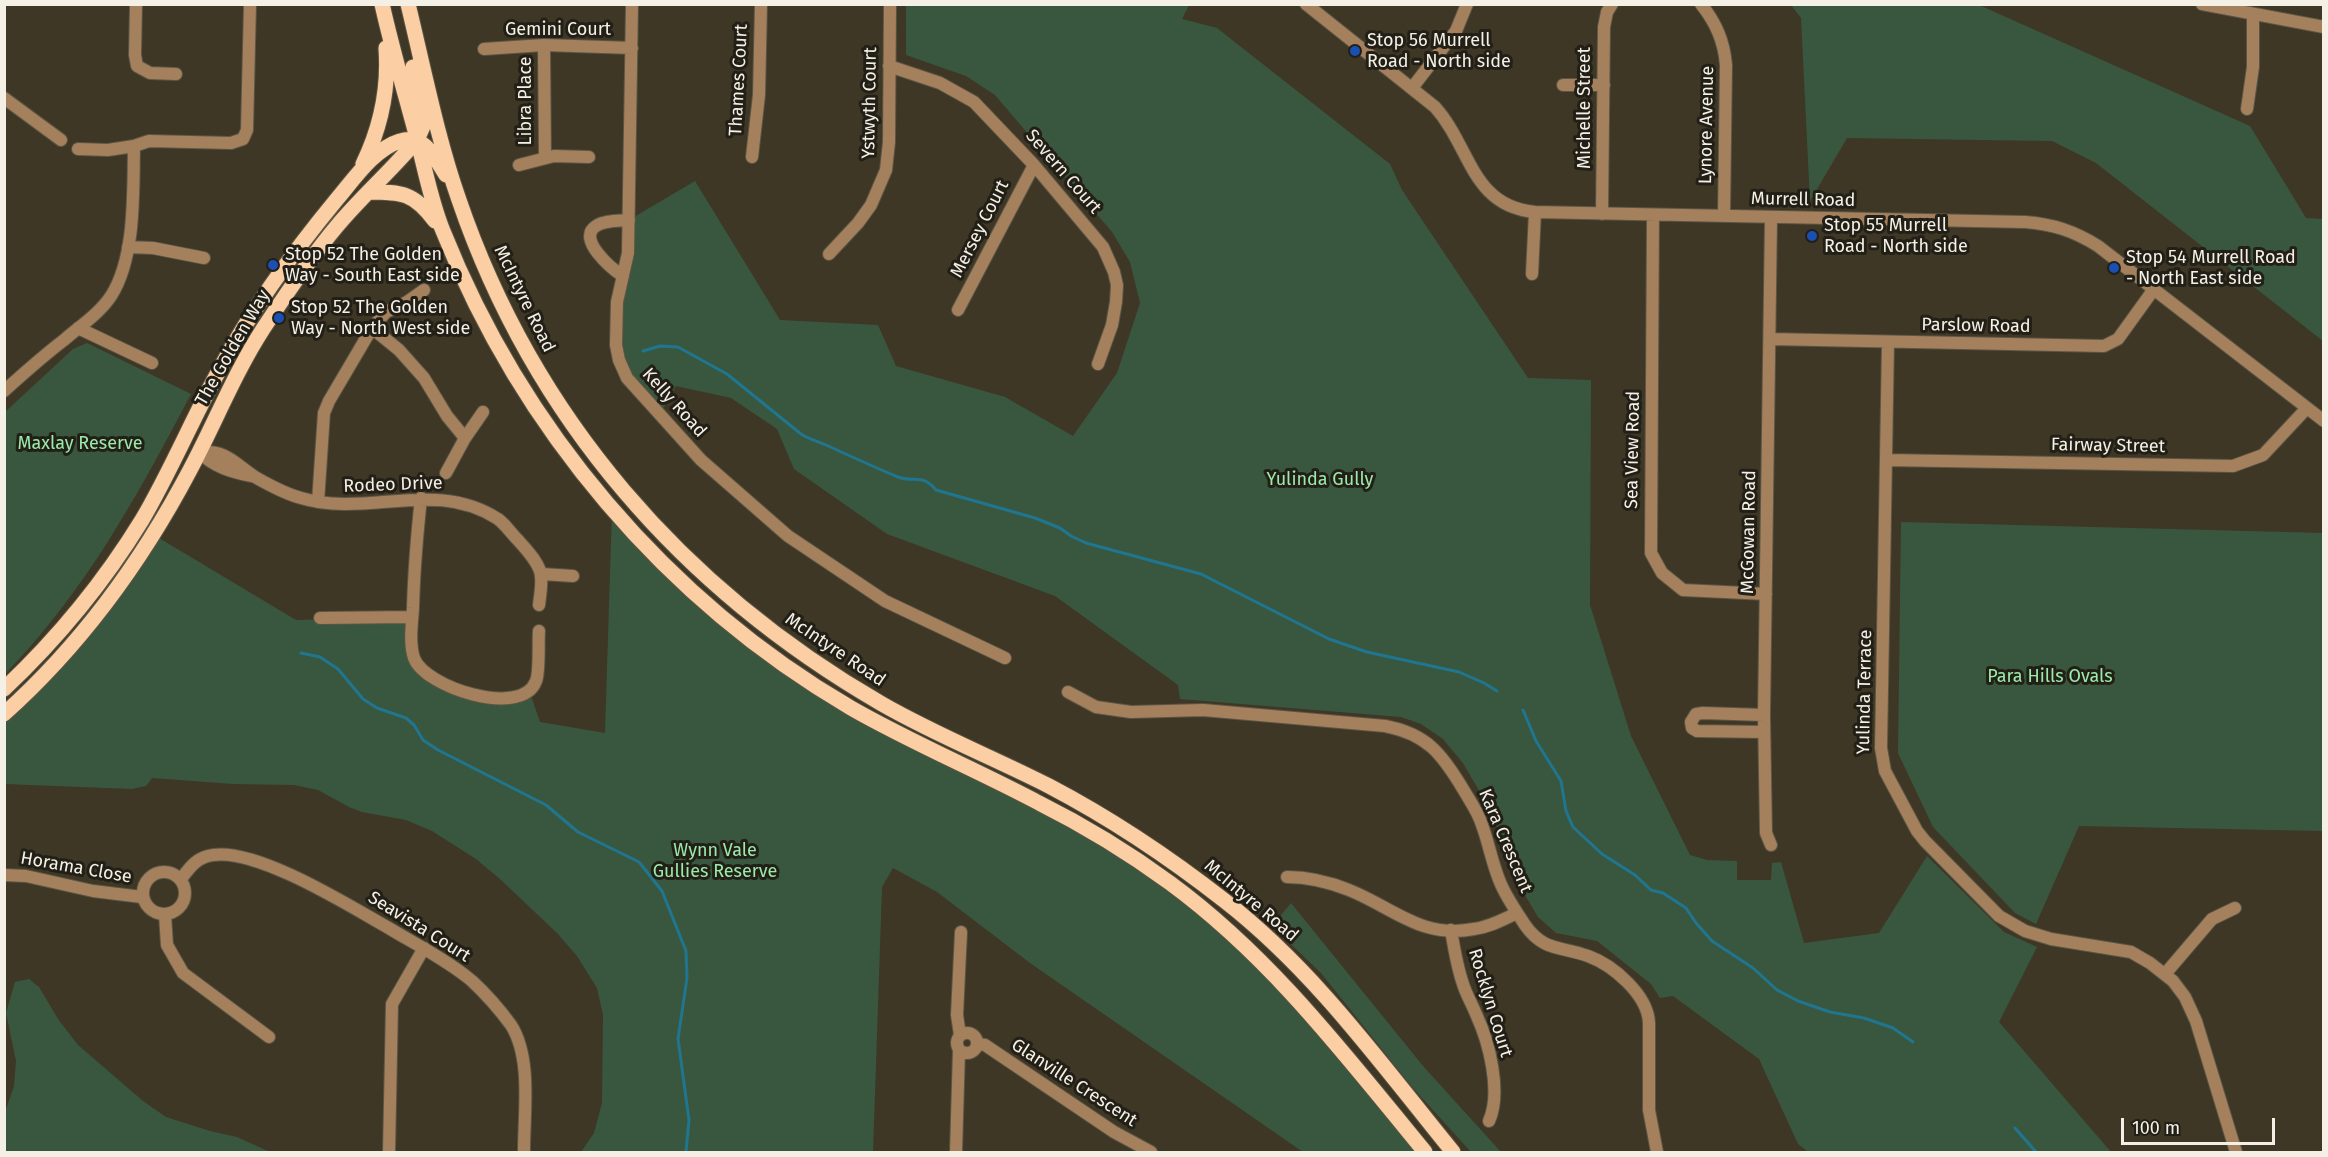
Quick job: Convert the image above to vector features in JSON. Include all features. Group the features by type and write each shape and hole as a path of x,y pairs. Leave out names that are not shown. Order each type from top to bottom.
{"main road":[{"path":"407,4 405,30 424,124 417,140 431,152 455,188"},
{"name":"McIntyre Road","path":"407,4 455,188 500,300 541,377 596,459 667,541 744,609 792,648 831,675 903,716 1080,802 1146,843 1220,897 1278,947 1325,995 1454,1152"},
{"path":"357,175 378,128 386,88 387,66 382,8"},
{"name":"McIntyre Road","path":"382,8 442,231 467,286 506,360 543,420 597,493 633,534 662,564 733,626 817,687 897,734 1049,808 1109,842 1171,884 1222,925 1269,968 1332,1038 1425,1152"},
{"name":"The Golden Way","path":"4,689 50,642 103,578 141,520 221,366 258,304 312,230 357,175 380,152 407,139 417,140"},
{"name":"The Golden Way","path":"4,714 68,650 102,608 154,535 264,328 320,248 417,140"},
{"path":"368,192 392,192 411,196 424,206 442,231"},
{"path":"170,468 199,452 194,419"}],"street":[{"path":"136,4 135,55 137,66 150,73 176,74"},
{"path":"78,149 108,150 134,147 149,141 231,143 243,139 247,130 250,4"},
{"name":"Kelly Road","path":"632,4 628,262 617,302 616,345 621,367 635,389 701,460 788,537 863,588 898,608 1005,658"},
{"name":"Thames Court","path":"752,157 759,95 761,4"},
{"name":"Ystwyth Court","path":"829,254 866,212 885,175 888,153 890,4"},
{"path":"1412,88 1456,31 1467,4"},
{"name":"Michelle Street","path":"1602,214 1604,23 1612,4"},
{"name":"Lynore Avenue","path":"1701,4 1718,30 1724,48 1726,65 1724,216"},
{"path":"2202,4 2324,27"},
{"name":"Murrell Road","path":"1314,7 1435,107 1450,125 1474,175 1487,191 1514,208 1535,212 2013,222 2052,225 2073,232 2098,246 2324,421"},
{"path":"2247,109 2253,67 2253,14"},
{"name":"Gemini Court","path":"484,49 544,45 632,48"},
{"name":"Libra Place","path":"544,45 545,158"},
{"name":"Severn Court","path":"889,66 951,87 974,102 1034,165 1098,240 1107,255 1117,285 1114,314 1098,364"},
{"path":"1563,85 1604,85"},
{"path":"4,98 61,140"},
{"path":"4,391 97,313 111,295 120,276 128,247 133,198 134,147"},
{"name":"Libra Place","path":"519,165 545,158 589,157"},
{"name":"Mersey Court","path":"958,310 1034,165"},
{"path":"1532,274 1535,212"},
{"name":"Sea View Road","path":"1653,215 1651,553 1662,573 1683,590 1766,594"},
{"name":"McGowan Road","path":"1771,218 1764,715 1766,833 1771,845"},
{"path":"623,276 610,268 595,250 591,232 598,224 628,220"},
{"path":"128,247 162,249 204,258"},
{"name":"Parslow Road","path":"1770,339 2103,346 2118,339 2154,289"},
{"path":"318,502 324,413 372,328 386,312 407,302 424,290"},
{"path":"78,328 152,363"},
{"path":"372,328 399,350 424,378 447,416 465,438"},
{"name":"Yulinda Terrace","path":"1888,342 1882,763 1895,791 1925,841 1999,916 2025,931 2051,939 2131,952 2165,974 2178,987 2196,1021 2236,1152"},
{"name":"Fairway Street","path":"1886,460 2233,466 2263,455 2307,408"},
{"path":"446,473 465,438 483,412"},
{"name":"Rodeo Drive","path":"199,452 210,463 231,472 256,477 299,498 318,502 337,505 420,498 442,499 468,505 500,520 528,551 542,574"},
{"path":"420,498 412,617 412,646 418,668 426,675 472,695 498,698 519,697 536,681 539,631"},
{"path":"539,604 542,574 573,576"},
{"path":"320,618 412,617"},
{"name":"Kara Crescent","path":"1068,692 1096,706 1124,712 1203,710 1385,726 1415,735 1438,752 1450,766 1481,822 1498,879 1530,932 1555,949 1582,954 1599,961 1630,985 1644,1001 1649,1015 1649,1110 1657,1152"},
{"path":"1764,715 1703,713 1696,714 1691,722 1692,728 1697,730 1764,732"},
{"name":"Seavista Court","path":"181,879 195,861 213,855 244,858 312,884 424,948 471,980 501,1012 519,1041 524,1059 524,1150"},
{"path":"166,871 181,879 186,895 178,910 165,915 147,907 142,897 142,891 150,876 166,871"},
{"name":"Horama Close","path":"4,875 26,876 93,891 142,897"},
{"path":"1287,877 1311,878 1357,894 1415,924 1450,930 1482,928 1517,913"},
{"path":"2165,974 2207,924 2220,913 2235,908"},
{"path":"165,915 167,945 183,973 269,1037"},
{"name":"Rocklyn Court","path":"1450,930 1463,985 1479,1021 1492,1069 1496,1096 1494,1110 1489,1121"},
{"path":"956,1152 959,1050 957,1042 960,1035 957,1015 961,932"},
{"path":"390,1152 392,1004 424,948"},
{"path":"959,1050 970,1053 978,1044 975,1036 969,1033 960,1035"},
{"name":"Glanville Crescent","path":"978,1044 985,1045 1114,1132 1150,1152"}],"green space":[{"name":"Yulinda Gully","path":"906,5 1189,5 1182,19 1217,28 1390,164 1402,190 1528,378 1591,380 1590,605 1631,736 1690,855 1707,860 1737,861 1737,880 1771,880 1772,863 1781,862 1804,943 1879,933 1927,856 2004,932 2037,947 1999,1022 2111,1152 1808,1152 1798,1144 1759,1059 1673,996 1660,998 1651,984 1597,941 1556,933 1538,917 1513,875 1492,813 1463,763 1443,739 1421,724 1401,717 1180,699 1178,685 1055,596 887,534 794,469 777,429 731,398 676,386 659,416 630,383 616,345 629,220 695,181 780,320 878,325 896,366 1005,397 1073,436 1117,373 1140,303 1130,262 1112,232 995,95 966,76 906,55"},
{"path":"1791,5 1979,5 2250,126 2306,218 2323,219 2323,341 2096,163 2052,141 1847,138 1810,201 1801,18"},
{"name":"Maxlay Reserve","path":"87,343 191,394 151,469 85,576 34,643 5,674 5,412 73,349"},
{"name":"Wynn Vale Gullies Reserve","path":"612,510 779,661 1039,803 1229,932 1425,1152 1303,1152 1030,963 937,892 893,868 882,887 873,1152 581,1152 594,1133 602,1103 603,1015 597,988 577,956 558,934 476,859 432,831 406,820 362,812 318,790 294,785 233,784 152,778 146,786 132,789 5,784 5,714 43,676 154,535 296,620 412,617 412,646 426,675 498,698 529,690 540,722 605,733"},
{"name":"Para Hills Ovals","path":"1901,522 2323,533 2323,831 2079,826 2036,924 2015,913 1933,827 1898,753"},
{"path":"1291,903 1423,1066 1501,1152 1471,1152 1412,1087 1321,973 1272,926"},
{"path":"29,979 39,987 58,1019 78,1045 143,1101 166,1117 237,1137 270,1152 5,1152 5,1112 14,1086 16,1061 6,1013 15,982"}],"waterway":[{"path":"643,351 660,346 678,347 727,374 801,434 898,477 922,480 936,490 1035,518 1060,528 1086,543 1201,574 1329,639 1367,652 1459,672 1497,691"},
{"path":"301,653 320,657 338,669 363,699 377,708 406,718 414,725 423,740 438,750 546,805 578,832 639,862 662,891 686,951 687,978 678,1039 689,1120 686,1152"},
{"path":"1523,710 1536,741 1561,781 1566,811 1573,827 1602,854 1635,875 1651,890 1663,893 1686,908 1712,941 1753,968 1777,990 1798,1001 1830,1012 1864,1018 1893,1028 1913,1042"},
{"path":"2015,1128 2036,1152"}],"place":[{"name":"Stop 56 Murrell Road - North side","path":"1355,51"},
{"name":"Stop 55 Murrell Road - North side","path":"1812,236"},
{"name":"Stop 52 The Golden Way - South East side","path":"273,265"},
{"name":"Stop 54 Murrell Road - North East side","path":"2114,268"},
{"name":"Stop 52 The Golden Way - North West side","path":"279,318"}]}
